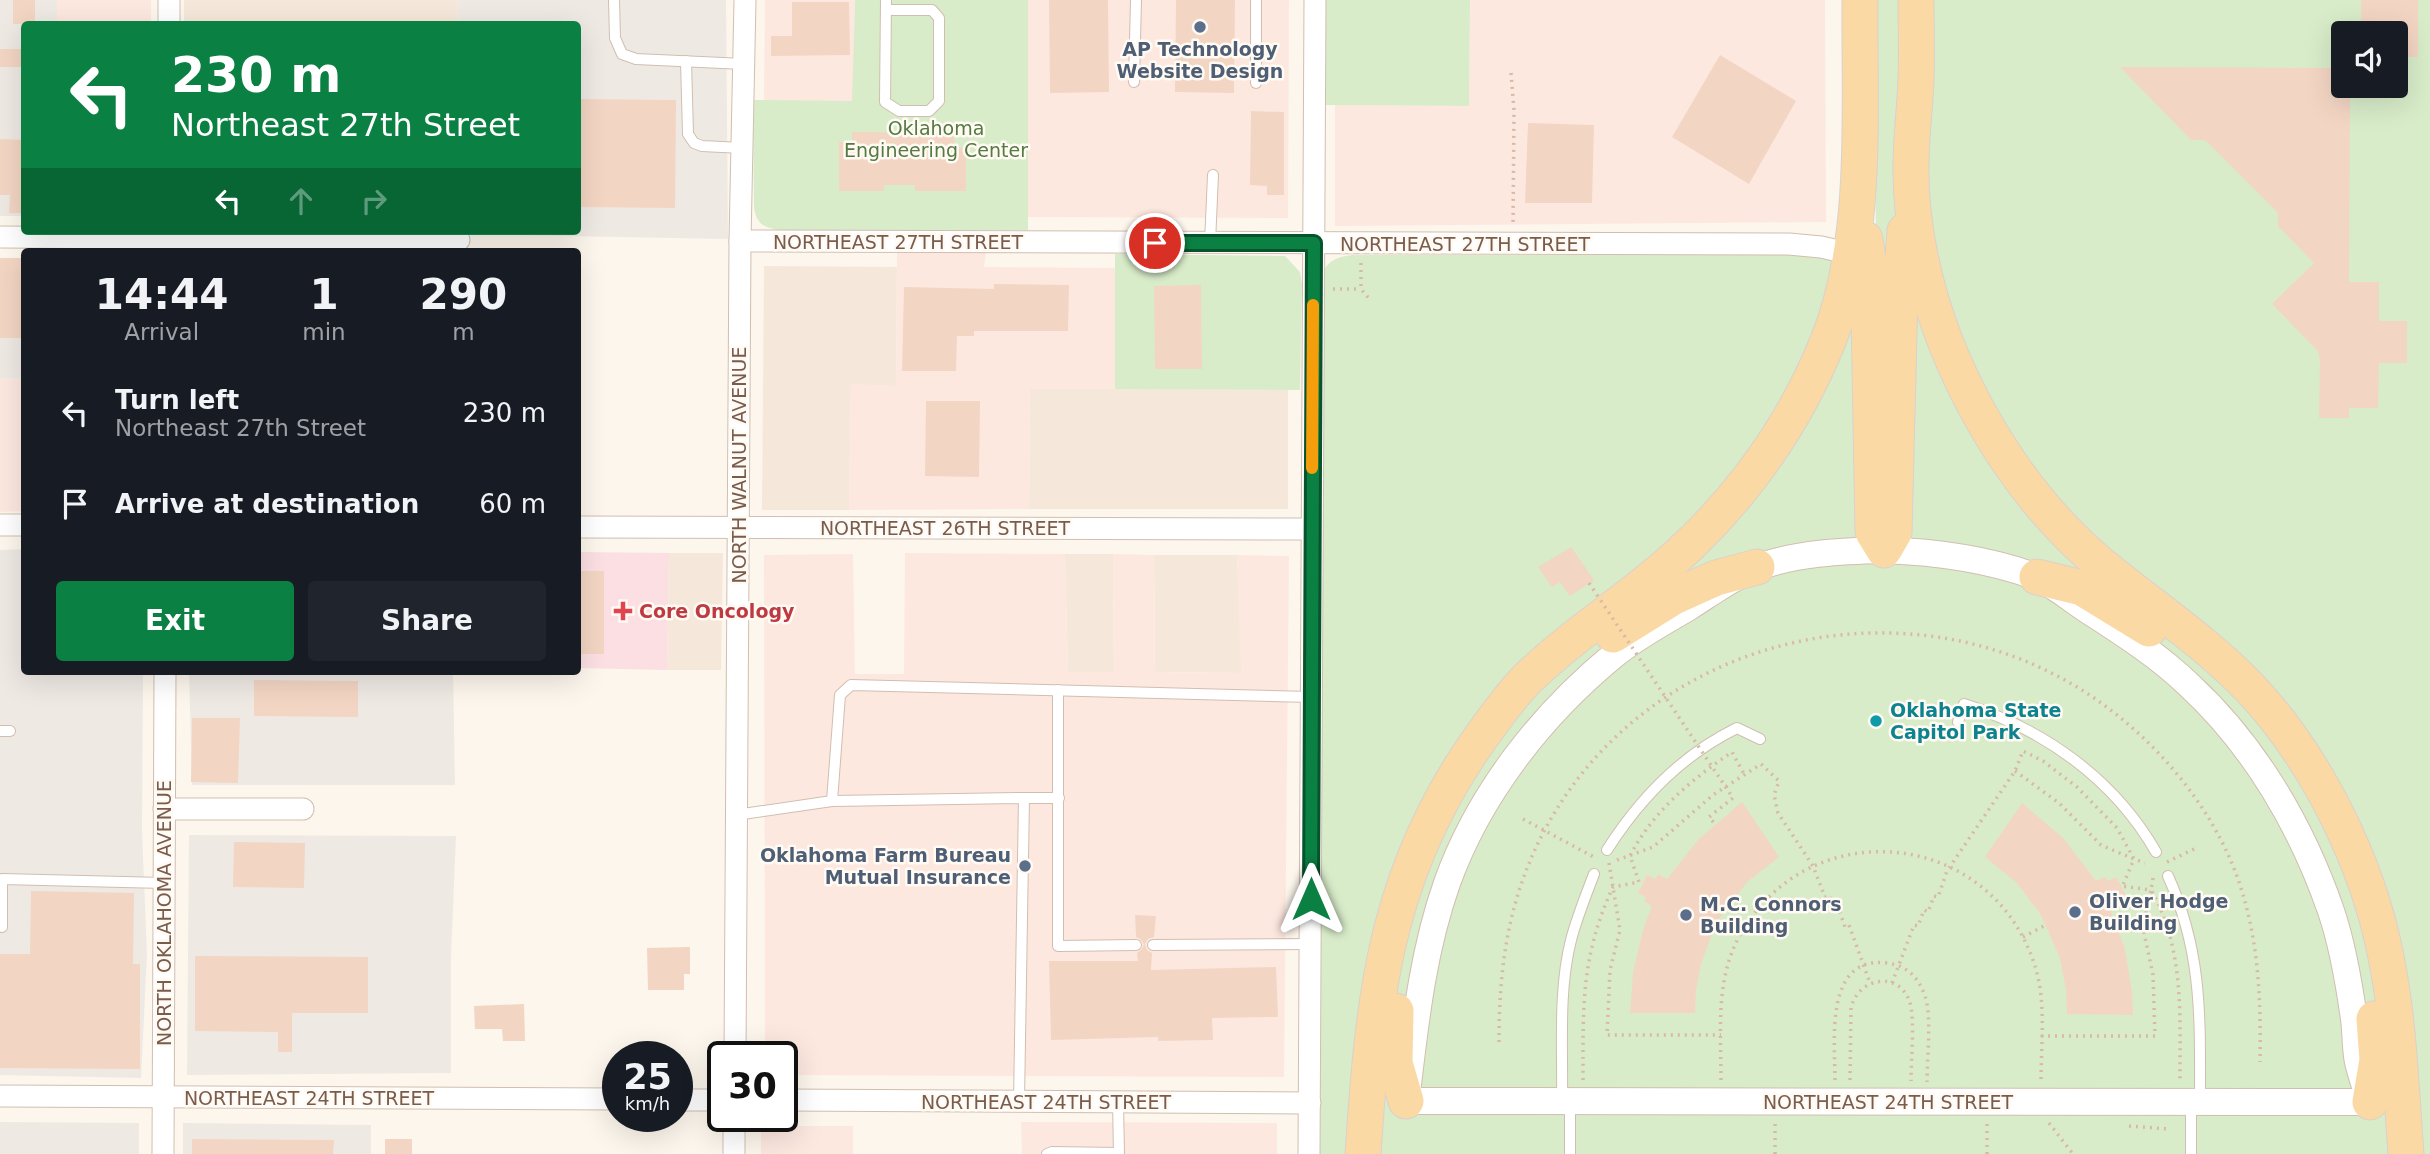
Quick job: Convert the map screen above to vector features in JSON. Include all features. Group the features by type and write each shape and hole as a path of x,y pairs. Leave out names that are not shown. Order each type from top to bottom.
{"main road":[{"path":"1363,1154 1368,1072 1379,978 1395,908 1418,846 1447,788 1488,726 1524,682 1584,629 1643,586 1697,539 1756,471 1785,427 1828,341 1852,254 1858,187 1860,0"},
{"path":"1858,187 1868,259 1873,532 1884,550 1894,533 1900,295 1916,77 1916,0"},
{"path":"1911,166 1914,213 1923,267 1934,309 1960,375 2004,454 2032,493 2076,541 2127,586 2214,654 2251,690 2282,727 2308,766 2339,822 2360,869 2386,953 2398,1046 2406,1154"},
{"path":"1524,682 1564,666 1674,597 1716,578 1757,568"},
{"path":"2037,577 2082,588 2098,596 2172,647 2251,690"},
{"path":"2339,822 2349,892 2366,962 2374,1018 2376,1060 2370,1102"},
{"path":"1406,1101 1395,1063 1394,1024 1403,964 1416,910 1418,846"}],"street":[{"path":"169,0 169,21"},
{"name":"NORTH WALNUT AVENUE","path":"735,1041 740,241 745,0"},
{"path":"1309,1154 1315,0"},
{"path":"0,237 459,240"},
{"name":"NORTHEAST 27TH STREET","path":"740,241 1790,244 1852,254"},
{"path":"0,525 21,525"},
{"name":"NORTHEAST 26TH STREET","path":"581,527 1312,528"},
{"path":"1406,1101 1420,983 1427,949 1448,881 1483,806 1551,713 1614,654 1653,627 1757,568 1801,556 1884,550 1927,551 1964,556 2037,577 2143,646 2189,685 2225,724 2265,775 2298,831 2332,914 2351,995 2358,1060 2370,1102"},
{"name":"NORTH OKLAHOMA AVENUE","path":"163,1154 165,675"},
{"path":"164,809 303,809"},
{"name":"NORTHEAST 24TH STREET","path":"0,1096 602,1100"},
{"name":"NORTHEAST 24TH STREET","path":"798,1100 1310,1103"},
{"name":"NORTHEAST 24TH STREET","path":"1406,1101 2370,1102"},
{"path":"734,1132 734,1154"}],"lane":[{"path":"614,0 615,38 622,54 636,59 744,64"},
{"path":"1134,82 1136,0"},
{"path":"1256,0 1256,83"},
{"path":"886,5 932,10 939,18 939,101 929,111 899,111 885,102 886,5"},
{"path":"686,61 688,134 694,143 702,146 742,148"},
{"path":"1210,243 1213,175"},
{"path":"832,800 840,695 851,685 1312,697"},
{"path":"1058,691 1058,946 1136,945"},
{"path":"1958,722 1964,704 2016,723 2044,739 2077,761 2105,785 2126,807 2156,852"},
{"path":"1607,850 1641,802 1690,757 1715,739 1737,728 1760,738"},
{"path":"1019,1101 1024,798"},
{"path":"736,815 832,800 1059,798"},
{"path":"1570,1154 1572,1101 1564,983 1570,942 1594,874"},
{"path":"2168,876 2188,928 2196,965 2200,1005 2190,1102 2190,1154"},
{"path":"2,927 2,879 164,883"},
{"path":"1153,945 1311,944"},
{"path":"1047,1154 1119,1153 1118,1102"}],"path":[{"path":"1511,73 1514,110 1512,244"},
{"path":"1362,244 1361,289 1371,302"},
{"path":"1314,288 1361,289"},
{"path":"1589,583 1733,798 1709,817 1715,824"},
{"path":"1499,1041 1502,963 1507,929 1519,888 1544,831 1578,778 1601,751 1630,722 1669,693 1691,681 1743,658 1802,640 1865,632 1927,634 1993,649 2053,673 2108,707 2143,736 2174,770 2196,800 2239,881 2249,917 2260,987 2260,1062"},
{"path":"1892,983 1914,925 1917,926 1924,910 1928,912 1934,896 1938,897 1950,867 2015,771 2023,751 2057,771 2087,796 2117,828 2134,859"},
{"path":"1613,887 1641,883 1630,856 1639,836 1658,814 1705,771 1732,752 1744,774"},
{"path":"1523,820 1608,863 1653,847 1707,800 1760,764 1779,781 1774,796 1778,813 1812,866 1825,897 1829,895 1835,911 1839,910 1845,927 1849,925 1870,983"},
{"path":"2015,771 2059,803 2101,845 2155,868 2143,928 2153,975 2155,1036 2041,1036"},
{"path":"2165,863 2194,849"},
{"path":"1721,1086 1721,991 1724,973 1739,936 1772,892 1812,866 1845,855 1882,851 1917,855 1950,867 1971,878 2006,911 2023,937 2039,979 2041,1086"},
{"path":"2134,859 2122,885 2151,890"},
{"path":"1608,863 1620,930 1609,978 1607,1035 1721,1035"},
{"path":"1572,1101 1591,942 1613,887"},
{"path":"2151,890 2163,911 2177,969 2190,1102"},
{"path":"1716,923 1739,936"},
{"path":"2023,937 2046,925"},
{"path":"1835,1086 1837,999 1849,975 1864,966 1881,963 1898,966 1916,976 1925,998 1927,1086"},
{"path":"1850,1086 1850,1008 1857,992 1870,983 1892,983 1905,992 1911,1008 1911,1086"}],"shaded area":[{"path":"0,0 57,0 57,21 21,21 21,216 0,216"},
{"path":"57,0 151,0 151,21 57,21"},
{"path":"184,0 458,0 457,21 184,21"},
{"path":"458,0 726,0 728,239 510,235 581,235 581,21 457,21"},
{"path":"765,0 855,0 853,101 764,101"},
{"path":"1028,0 1289,0 1288,218 1027,217"},
{"path":"1470,0 1825,0 1826,222 1335,226 1335,105 1469,106"},
{"path":"897,253 986,253 984,267 1116,268 1115,389 1030,389 1029,509 849,510 851,384 896,386"},
{"path":"0,260 21,260 21,379 0,378"},
{"path":"764,266 897,267 896,386 851,385 849,510 762,510"},
{"path":"0,378 21,379 21,511 0,512"},
{"path":"1030,389 1288,389 1288,509 1029,509"},
{"path":"21,549 21,675 143,675 142,831 147,954 141,1078 0,1075 0,550"},
{"name":"Core Oncology","path":"581,552 669,553 667,670 581,668"},
{"path":"669,553 723,553 721,670 667,670"},
{"name":"Oklahoma Farm Bureau Mutual Insurance","path":"905,553 1065,554 1068,672 1114,672 1113,554 1154,555 1155,672 1241,673 1237,555 1289,556 1284,1077 798,1075 798,1041 765,1041 764,555 853,554 855,674 904,674"},
{"path":"1065,554 1113,554 1114,673 1068,672"},
{"path":"1154,555 1237,555 1242,673 1155,672"},
{"path":"189,675 453,675 455,785 192,785"},
{"path":"189,835 456,836 451,956 451,1073 187,1075"},
{"path":"0,1122 139,1123 139,1154 0,1154"},
{"path":"1021,1122 1277,1123 1277,1154 1022,1154"},
{"path":"183,1123 371,1125 371,1154 183,1154"},
{"path":"798,1126 853,1126 853,1154 761,1154 761,1132 798,1132"}],"green space":[{"name":"Oklahoma Engineering Center","path":"855,0 1028,0 1028,230 779,230 769,228 759,221 754,207 753,100 852,101"},
{"path":"1326,0 1470,0 1469,106 1324,105"},
{"name":"Oklahoma State Capitol Park","path":"1874,0 2430,0 2430,1154 1320,1154 1323,271 1335,259 1352,255 1876,255"},
{"path":"1115,254 1285,256 1300,272 1302,284 1300,390 1115,389"}],"building":[{"path":"13,0 35,0 35,21 13,24"},
{"path":"1049,0 1108,0 1109,92 1050,93"},
{"path":"1176,0 1235,0 1234,93 1175,92"},
{"path":"2361,0 2418,0 2418,57 2408,57 2408,21 2361,21"},
{"path":"792,2 849,2 850,55 771,56 771,36 792,36"},
{"path":"0,49 21,49 21,67 0,67"},
{"path":"1720,55 1796,101 1749,184 1672,137"},
{"path":"2120,67 2331,68 2331,98 2350,98 2349,282 2379,282 2379,321 2407,321 2407,363 2379,363 2378,408 2349,408 2349,418 2319,418 2318,351 2272,304 2314,263 2278,226 2278,213 2205,140 2191,140"},
{"path":"581,99 676,100 675,208 581,207"},
{"path":"1251,111 1284,112 1284,195 1267,195 1267,186 1250,185"},
{"path":"1528,123 1594,125 1592,203 1525,203"},
{"path":"852,132 955,133 954,148 966,148 966,191 915,191 915,185 884,185 884,191 839,191 839,142 852,142"},
{"path":"0,139 21,140 21,213 9,213 10,195 0,195"},
{"path":"0,258 21,258 21,338 0,338"},
{"path":"994,284 1069,285 1068,331 974,331 974,336 957,336 956,371 902,371 904,287 994,289"},
{"path":"1201,285 1202,369 1155,369 1154,286"},
{"path":"926,401 980,401 979,477 925,476"},
{"path":"1571,547 1594,580 1570,596 1560,582 1552,587 1538,567"},
{"path":"581,571 604,571 604,654 581,654"},
{"path":"254,680 358,681 358,717 254,716"},
{"path":"192,718 240,718 238,783 191,782"},
{"name":"M.C. Connors Building","path":"1742,802 1779,857 1747,882 1716,923 1701,964 1695,1013 1630,1013 1633,973 1643,930 1652,906 1644,901 1646,897 1638,893 1647,875 1656,879 1658,874 1667,879 1698,840"},
{"name":"Oliver Hodge Building","path":"2022,803 2063,838 2096,881 2105,877 2108,881 2116,877 2126,895 2117,900 2119,904 2110,909 2125,949 2133,1015 2067,1014 2060,958 2041,915 2017,883 1985,857"},
{"path":"234,842 305,843 304,888 233,887"},
{"path":"31,891 134,893 133,964 140,964 140,1069 0,1068 0,954 30,954"},
{"path":"1135,915 1156,916 1154,937 1148,939 1145,944 1147,950 1152,953 1151,970 1276,967 1278,1017 1212,1018 1213,1040 1158,1041 1158,1037 1051,1040 1049,961 1138,961 1137,953 1144,944 1136,937"},
{"path":"690,947 690,974 684,974 684,990 648,990 647,948"},
{"path":"195,956 368,957 368,1013 292,1013 292,1052 278,1052 278,1032 195,1031"},
{"path":"524,1004 525,1041 503,1041 502,1029 475,1029 474,1006"},
{"path":"192,1139 334,1140 333,1154 192,1154"},
{"path":"385,1139 412,1139 412,1154 385,1154"}],"slow traffic":[{"path":"1312,468 1313,305"}],"place":[{"name":"AP Technology Website Design","path":"1200,27"},
{"name":"Core Oncology","path":"623,611"},
{"name":"Oklahoma State Capitol Park","path":"1876,721"},
{"name":"Oklahoma Farm Bureau Mutual Insurance","path":"1025,866"},
{"name":"Oliver Hodge Building","path":"2075,912"},
{"name":"M.C. Connors Building","path":"1686,915"}],"route":[{"path":"1155,243 1314,243 1311,899"}]}
